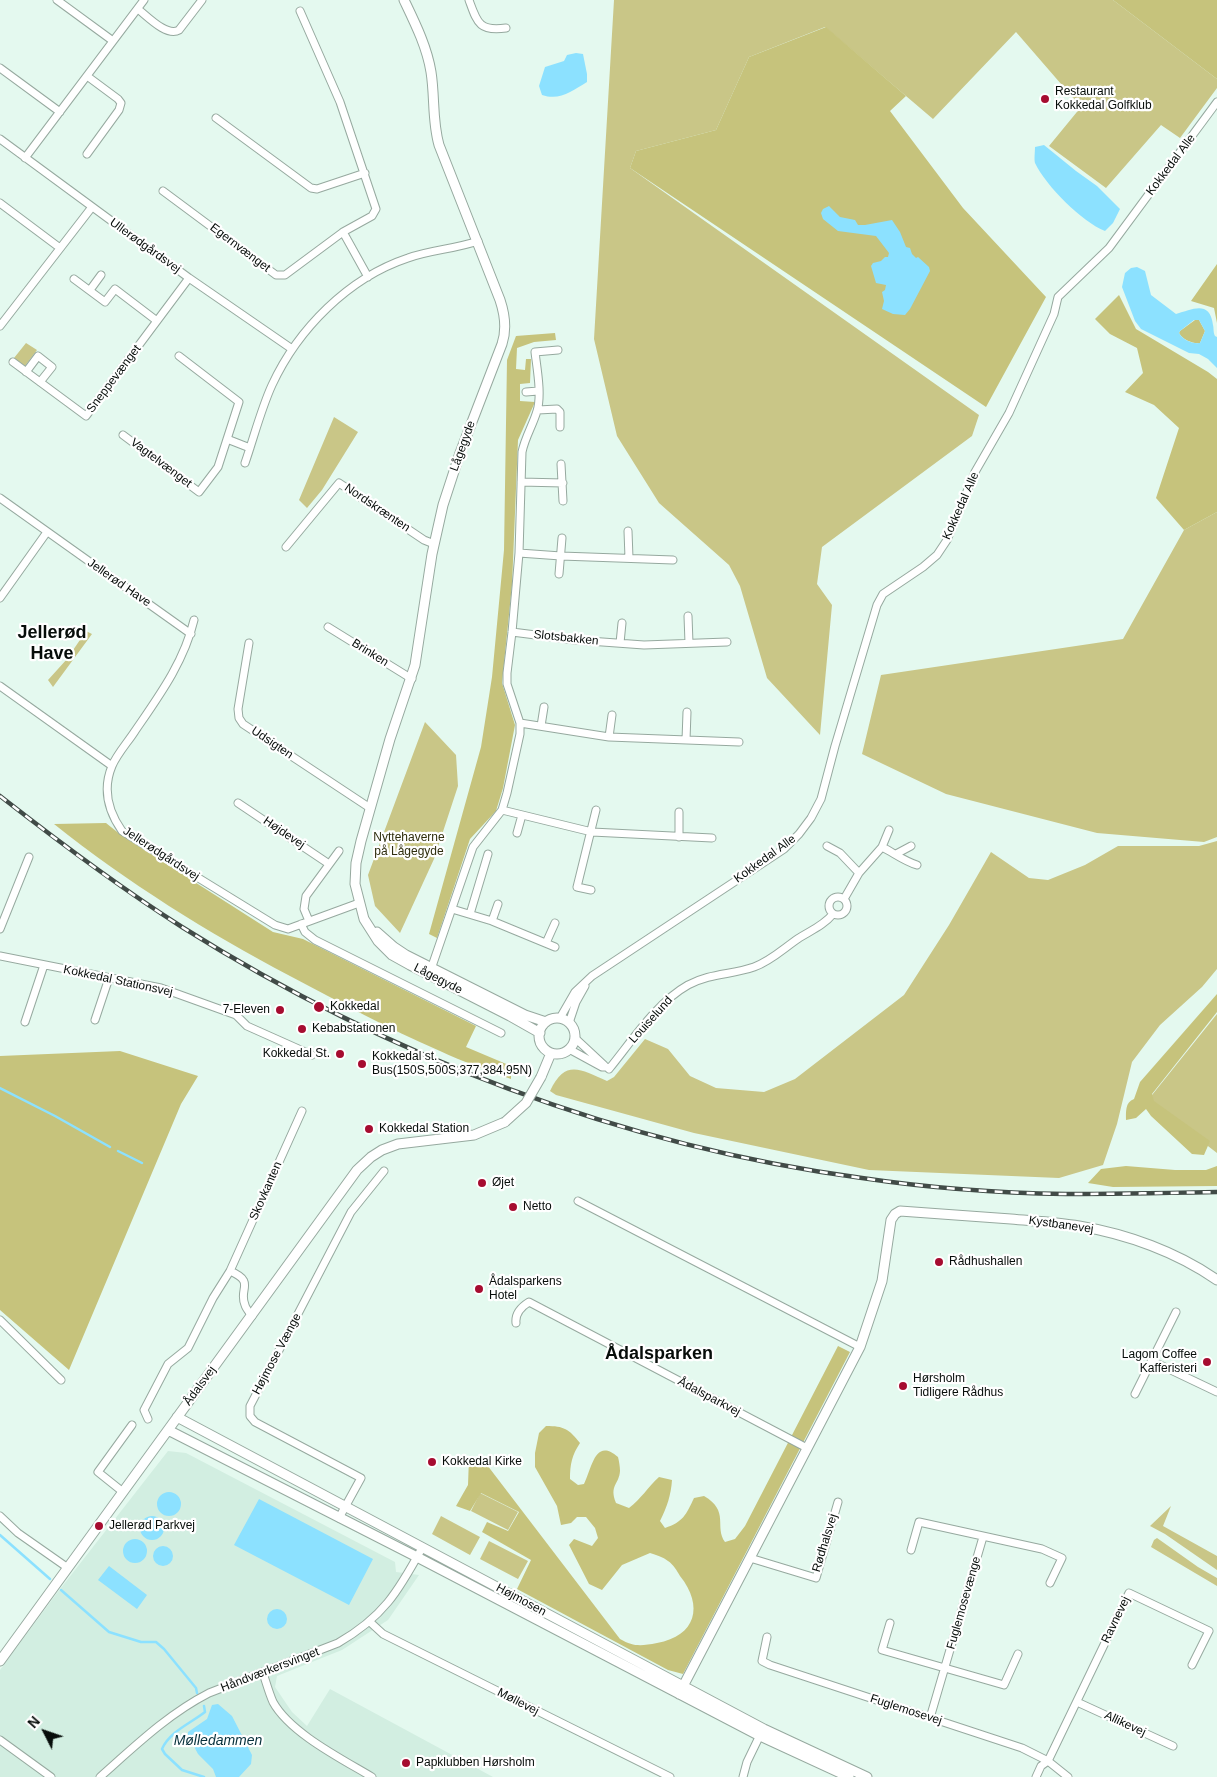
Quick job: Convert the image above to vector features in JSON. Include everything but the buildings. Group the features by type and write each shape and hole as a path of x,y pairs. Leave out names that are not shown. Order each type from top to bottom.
{"street":[{"path":"57,0 113,41"},
{"path":"26,158 144,0"},
{"path":"138,9 168,32 174,33 179,30 202,0"},
{"name":"Lågegyde","path":"404,0 422,40 430,67 434,124 439,145 502,306 505,334 450,480 434,544 412,679 390,739 370,808 355,868 356,889 361,914 370,932 386,950 402,962 430,971 525,1015 546,1022"},
{"path":"469,0 476,20 486,28 492,30 506,28"},
{"name":"Egernvænget","path":"163,191 276,275 285,275 343,232 372,216 376,209 365,173 340,102 300,11"},
{"path":"0,68 60,112"},
{"path":"87,76 121,103 120,110 87,154"},
{"name":"Kokkedal Alle","path":"560,1018 575,992 589,979 784,849 799,834 821,799 877,604 883,594 930,561 947,540 975,472 1008,413 1054,314 1058,297 1109,248 1217,102"},
{"path":"216,118 310,188 316,189 365,173"},
{"name":"Ullerødgårdsvej","path":"0,138 189,278 292,349"},
{"path":"0,204 60,248"},
{"path":"0,326 92,207"},
{"path":"343,232 368,277"},
{"path":"244,463 271,387 292,349 330,306 368,277 408,258 478,241"},
{"path":"90,290 101,275"},
{"path":"74,278 106,302 115,289 157,321"},
{"name":"Sneppevænget","path":"13,362 86,416 189,278"},
{"path":"430,971 472,847 502,810 518,742 520,723 507,684 507,673 519,553 524,442 538,410 535,352 558,350"},
{"path":"26,372 38,356 52,367 40,382"},
{"name":"Vagtelvænget","path":"123,435 199,492 218,466 239,402 179,356"},
{"path":"526,392 538,391"},
{"path":"538,410 557,409 560,412 560,427"},
{"path":"227,440 250,448"},
{"path":"561,464 562,501"},
{"path":"521,482 562,483"},
{"name":"Nordskrænten","path":"286,547 339,483 424,540 434,544"},
{"name":"Jellerød Have","path":"0,498 191,634"},
{"path":"628,531 629,558"},
{"path":"0,598 48,532"},
{"path":"559,574 562,538"},
{"path":"519,553 673,560"},
{"path":"688,616 689,643"},
{"name":"Jellerødgårdsvej","path":"194,620 191,634 174,673 112,766 107,784 107,801 112,816 122,831 275,926 288,929 359,903"},
{"path":"620,643 622,623"},
{"name":"Brinken","path":"328,627 412,679"},
{"name":"Slotsbakken","path":"512,632 576,640 652,645 727,642"},
{"name":"Udsigten","path":"249,643 238,709 239,718 243,724 370,808"},
{"path":"0,686 112,766"},
{"path":"540,726 544,707"},
{"path":"686,740 687,712"},
{"path":"609,737 612,715"},
{"path":"520,723 609,737 739,742"},
{"name":"Højdevej","path":"238,803 329,864"},
{"path":"502,810 592,832 712,838"},
{"path":"591,890 578,887 596,810"},
{"path":"679,812 679,837"},
{"path":"517,833 522,815"},
{"path":"844,898 859,874 882,848 889,830"},
{"path":"827,846 840,853 859,874"},
{"path":"896,854 911,846"},
{"path":"882,848 896,854 901,860 916,865"},
{"path":"309,921 304,909 306,896 339,851"},
{"path":"470,914 488,854"},
{"path":"0,929 29,857"},
{"path":"838,896 844,898 848,907 845,912 839,915 834,914 830,909 830,901 838,896"},
{"name":"Lågegyde","path":"359,903 375,930 383,939 430,971 540,1033"},
{"path":"492,921 498,904"},
{"path":"452,909 492,921 555,947"},
{"name":"Louiselund","path":"607,1066 609,1069 670,997 689,985 713,975 754,967 768,961 799,938 826,922 834,914"},
{"path":"546,943 555,923"},
{"name":"Lågegyde","path":"301,924 305,932 314,940 501,1033"},
{"name":"Kokkedal Stationsvej","path":"0,956 161,988 236,1015 247,1026 312,1055"},
{"path":"24,1022 44,965"},
{"path":"94,1020 109,978"},
{"name":"Kokkedal Alle","path":"569,1023 576,1002 589,979"},
{"path":"575,1038 569,1049 560,1054 551,1053 542,1045 540,1033 546,1022 560,1018 569,1023 574,1030 575,1038 581,1045 607,1066"},
{"path":"569,1049 602,1067 607,1066"},
{"name":"Ådalsvej","path":"0,1661 358,1170 371,1157 382,1150 398,1144 474,1135 505,1122 526,1103 541,1077 551,1053"},
{"name":"Skovkanten","path":"148,1419 144,1410 168,1364 188,1348 213,1298 230,1271 302,1111"},
{"name":"Højmose Vænge","path":"340,1518 361,1478 255,1422 250,1416 250,1406 351,1212 384,1171"},
{"path":"578,1201 860,1347 681,1690"},
{"name":"Kystbanevej","path":"860,1347 882,1281 891,1220 894,1214 900,1211 1051,1222 1112,1233 1178,1257 1217,1280"},
{"path":"230,1271 243,1279 245,1285 245,1306 252,1316"},
{"name":"Ådalsparkvej","path":"516,1323 516,1318 522,1306 528,1302 807,1448"},
{"path":"1135,1394 1176,1312"},
{"path":"0,1320 62,1380"},
{"path":"1152,1361 1217,1392"},
{"name":"Højmosen","path":"177,1418 422,1548 681,1690"},
{"path":"124,1492 98,1472 132,1426"},
{"name":"Højmosen","path":"168,1430 849,1777"},
{"name":"Rødhalsvej","path":"750,1558 816,1578 838,1502"},
{"path":"0,1516 18,1533 68,1568"},
{"path":"911,1550 919,1522 1042,1549 1062,1558 1050,1583"},
{"name":"Fuglemosevænge","path":"930,1718 982,1537"},
{"name":"Håndværkersvinget","path":"100,1777 159,1725 194,1701 209,1693 338,1643 370,1622 402,1584 422,1548"},
{"name":"Ravnevej","path":"1036,1777 1042,1766 1048,1761 1129,1593 1209,1631 1192,1665"},
{"name":"Møllevej","path":"370,1622 383,1634 670,1777"},
{"path":"890,1623 882,1650 1004,1684 1018,1654"},
{"name":"Fuglemosevej","path":"767,1637 762,1662 1022,1748 1048,1761 1068,1777"},
{"path":"263,1673 273,1702 290,1723 304,1735 372,1777"},
{"name":"Allikevej","path":"1077,1702 1173,1746"},
{"path":"743,1777 747,1762 762,1732"},
{"name":"Højmosen","path":"762,1732 867,1777"},
{"path":"0,1740 52,1777"}],"shaded area":[{"path":"1113,0 1217,0 1217,79"},
{"path":"826,27 906,96 890,111 963,208 1046,297 986,407 630,168 636,151 716,130 749,57"},
{"path":"1217,264 1217,323 1214,308 1191,301"},
{"path":"1119,295 1136,329 1217,379 1217,512 1184,530 1156,498 1179,428 1154,405 1125,392 1143,373 1137,348 1110,334 1095,319"},
{"path":"1195,320 1199,320 1205,331 1200,343 1188,341 1179,333"},
{"path":"555,333 556,340 534,342 517,348 516,369 525,370 526,359 531,359 530,383 520,384 520,401 535,402 518,440 512,585 502,683 515,725 503,788 496,811 470,839 437,938 429,934 481,747 492,677 504,550 507,360 516,336"},
{"path":"106,823 121,835 273,932 303,939 476,1026 466,1047 511,1066 511,1079 457,1059 402,1034 259,959 169,906 110,866 54,824"},
{"path":"1217,994 1217,1012 1152,1094 1154,1101 1210,1141 1204,1155 1192,1154 1151,1116 1146,1109 1136,1118 1126,1120 1127,1108 1129,1102 1134,1099 1140,1082"},
{"path":"120,1051 198,1076 181,1104 69,1370 0,1310 0,1056"},
{"path":"1126,1166 1175,1170 1206,1170 1217,1166 1217,1186 1113,1187 1088,1183 1101,1169"},
{"path":"838,1346 850,1352 683,1674 668,1670 517,1589 531,1560 482,1532 487,1522 508,1531 519,1512 481,1493 470,1511 456,1506 468,1485 469,1458 481,1457 620,1639 634,1645 642,1645 670,1639 688,1627 692,1618 694,1609 688,1587 670,1562 650,1553 622,1565 602,1590 589,1584 569,1545 574,1539 592,1546 598,1538 595,1528 586,1517 577,1517 571,1523 561,1525 557,1506 535,1467 535,1453 539,1433 546,1426 562,1428 573,1434 580,1443 573,1456 570,1474 570,1479 578,1485 584,1484 592,1463 599,1453 604,1451 610,1452 618,1457 620,1471 614,1489 614,1497 616,1503 629,1508 659,1477 672,1480 671,1491 660,1521 665,1528 683,1517 694,1498 704,1496 717,1507 722,1536 725,1542 735,1539 745,1526"},
{"path":"168,1451 186,1453 395,1562 396,1572 419,1575 388,1620 342,1650 277,1676 275,1687 292,1712 307,1726 330,1689 493,1777 0,1777 0,1670 57,1593"}],"green space":[{"path":"614,0 1113,0 1217,79 1217,88 1180,138 1161,125 1106,188 1049,146 1081,107 1016,32 933,119 825,27 749,57 716,130 636,151 630,168 979,415 972,436 822,547 817,584 832,605 820,735 767,678 740,586 729,565 659,503 617,436 594,339"},
{"path":"26,343 37,350 25,366 14,358"},
{"path":"334,417 358,432 322,490 307,508 299,500"},
{"path":"1217,512 1217,837 1204,842 1097,833 946,794 862,754 881,675 1123,639 1184,530"},
{"path":"86,631 92,634 53,687 48,680 67,659"},
{"name":"Nyttehaverne på Lågegyde","path":"425,722 456,755 458,786 434,859 400,933 375,906 368,875"},
{"path":"1217,841 1217,969 1202,987 1160,1025 1132,1062 1117,1124 1103,1165 1059,1178 869,1170 694,1133 556,1095 550,1091 561,1074 568,1071 581,1070 607,1081 614,1077 645,1039 668,1049 690,1076 716,1088 764,1092 795,1079 904,995 949,925 991,852 1029,878 1048,880 1085,865 1118,846 1199,846"},
{"path":"1217,1014 1217,1153 1148,1100"},
{"path":"480,1493 518,1512 508,1530 471,1511"},
{"path":"1171,1506 1163,1526 1217,1556 1217,1570 1165,1534 1150,1526"},
{"path":"441,1516 480,1537 470,1555 432,1534"},
{"path":"1157,1538 1217,1578 1217,1586 1151,1547"},
{"path":"489,1541 528,1561 518,1579 480,1559"}],"water":[{"path":"583,54 587,82 571,92 560,96 548,97 542,95 539,86 545,67 564,61 567,55"},
{"path":"1044,145 1097,186 1120,209 1113,223 1105,231 1076,212 1047,182 1035,163 1035,147"},
{"path":"829,206 840,217 855,220 858,225 892,220 900,232 906,247 910,248 916,258 918,257 929,267 930,271 905,315 893,314 882,309 884,301 882,292 885,290 886,285 876,283 871,266 873,263 888,257 889,253 876,236 838,231 823,219 821,213 823,209"},
{"path":"1137,267 1145,271 1151,295 1176,314 1200,308 1208,312 1211,317 1214,335 1217,337 1217,368 1208,359 1199,354 1189,353 1141,329 1135,321 1122,287 1125,273 1131,268","holes":["1194,320 1199,320 1205,331 1200,343 1194,343 1183,338 1179,333 1180,331"]},
{"path":"169,1492 178,1495 181,1504 178,1513 169,1516 160,1513 157,1504 160,1495"},
{"path":"259,1499 373,1559 349,1605 234,1545"},
{"path":"152,1516 161,1519 164,1528 161,1537 152,1540 143,1537 140,1528 143,1519"},
{"path":"135,1539 144,1542 147,1551 144,1560 135,1563 126,1560 123,1551 126,1542"},
{"path":"163,1546 170,1549 173,1556 170,1563 163,1566 156,1563 153,1556 156,1549"},
{"path":"109,1566 147,1595 137,1609 98,1580"},
{"path":"277,1609 284,1612 287,1619 284,1626 277,1629 270,1626 267,1619 270,1612"},
{"name":"Mølledammen","path":"218,1704 232,1716 252,1755 251,1764 239,1777 216,1777 213,1769 198,1754 188,1735 188,1732 207,1719 212,1705"}],"waterway":[{"path":"0,1088 110,1147"},
{"path":"118,1151 142,1163"},
{"path":"0,1535 50,1579"},
{"path":"61,1590 109,1632 141,1642 156,1642 196,1688 197,1693"},
{"path":"204,1706 205,1712 175,1733 162,1749 182,1770 204,1777"}],"railway":[{"path":"0,796 135,896 260,974 341,1016 424,1055 509,1089 595,1119 683,1143 772,1163 913,1185 989,1191 1066,1194 1217,1192"}],"place":[{"name":"Restaurant Kokkedal Golfklub","path":"1045,99"},
{"name":"Kokkedal","path":"319,1007"},
{"name":"7-Eleven","path":"280,1010"},
{"name":"Kebabstationen","path":"302,1029"},
{"name":"Kokkedal St.","path":"340,1054"},
{"name":"Kokkedal st. Bus(150S,500S,377,384,95N)","path":"362,1064"},
{"name":"Kokkedal Station","path":"369,1129"},
{"name":"Øjet","path":"482,1183"},
{"name":"Netto","path":"513,1207"},
{"name":"Rådhushallen","path":"939,1262"},
{"name":"Ådalsparkens Hotel","path":"479,1289"},
{"name":"Lagom Coffee Kafferisteri","path":"1207,1362"},
{"name":"Hørsholm Tidligere Rådhus","path":"903,1386"},
{"name":"Kokkedal Kirke","path":"432,1462"},
{"name":"Jellerød Parkvej","path":"99,1526"},
{"name":"Papklubben Hørsholm","path":"406,1763"}],"district":[{"name":"Jellerød Have","path":"52,643"},
{"name":"Ådalsparken","path":"659,1354"}]}
